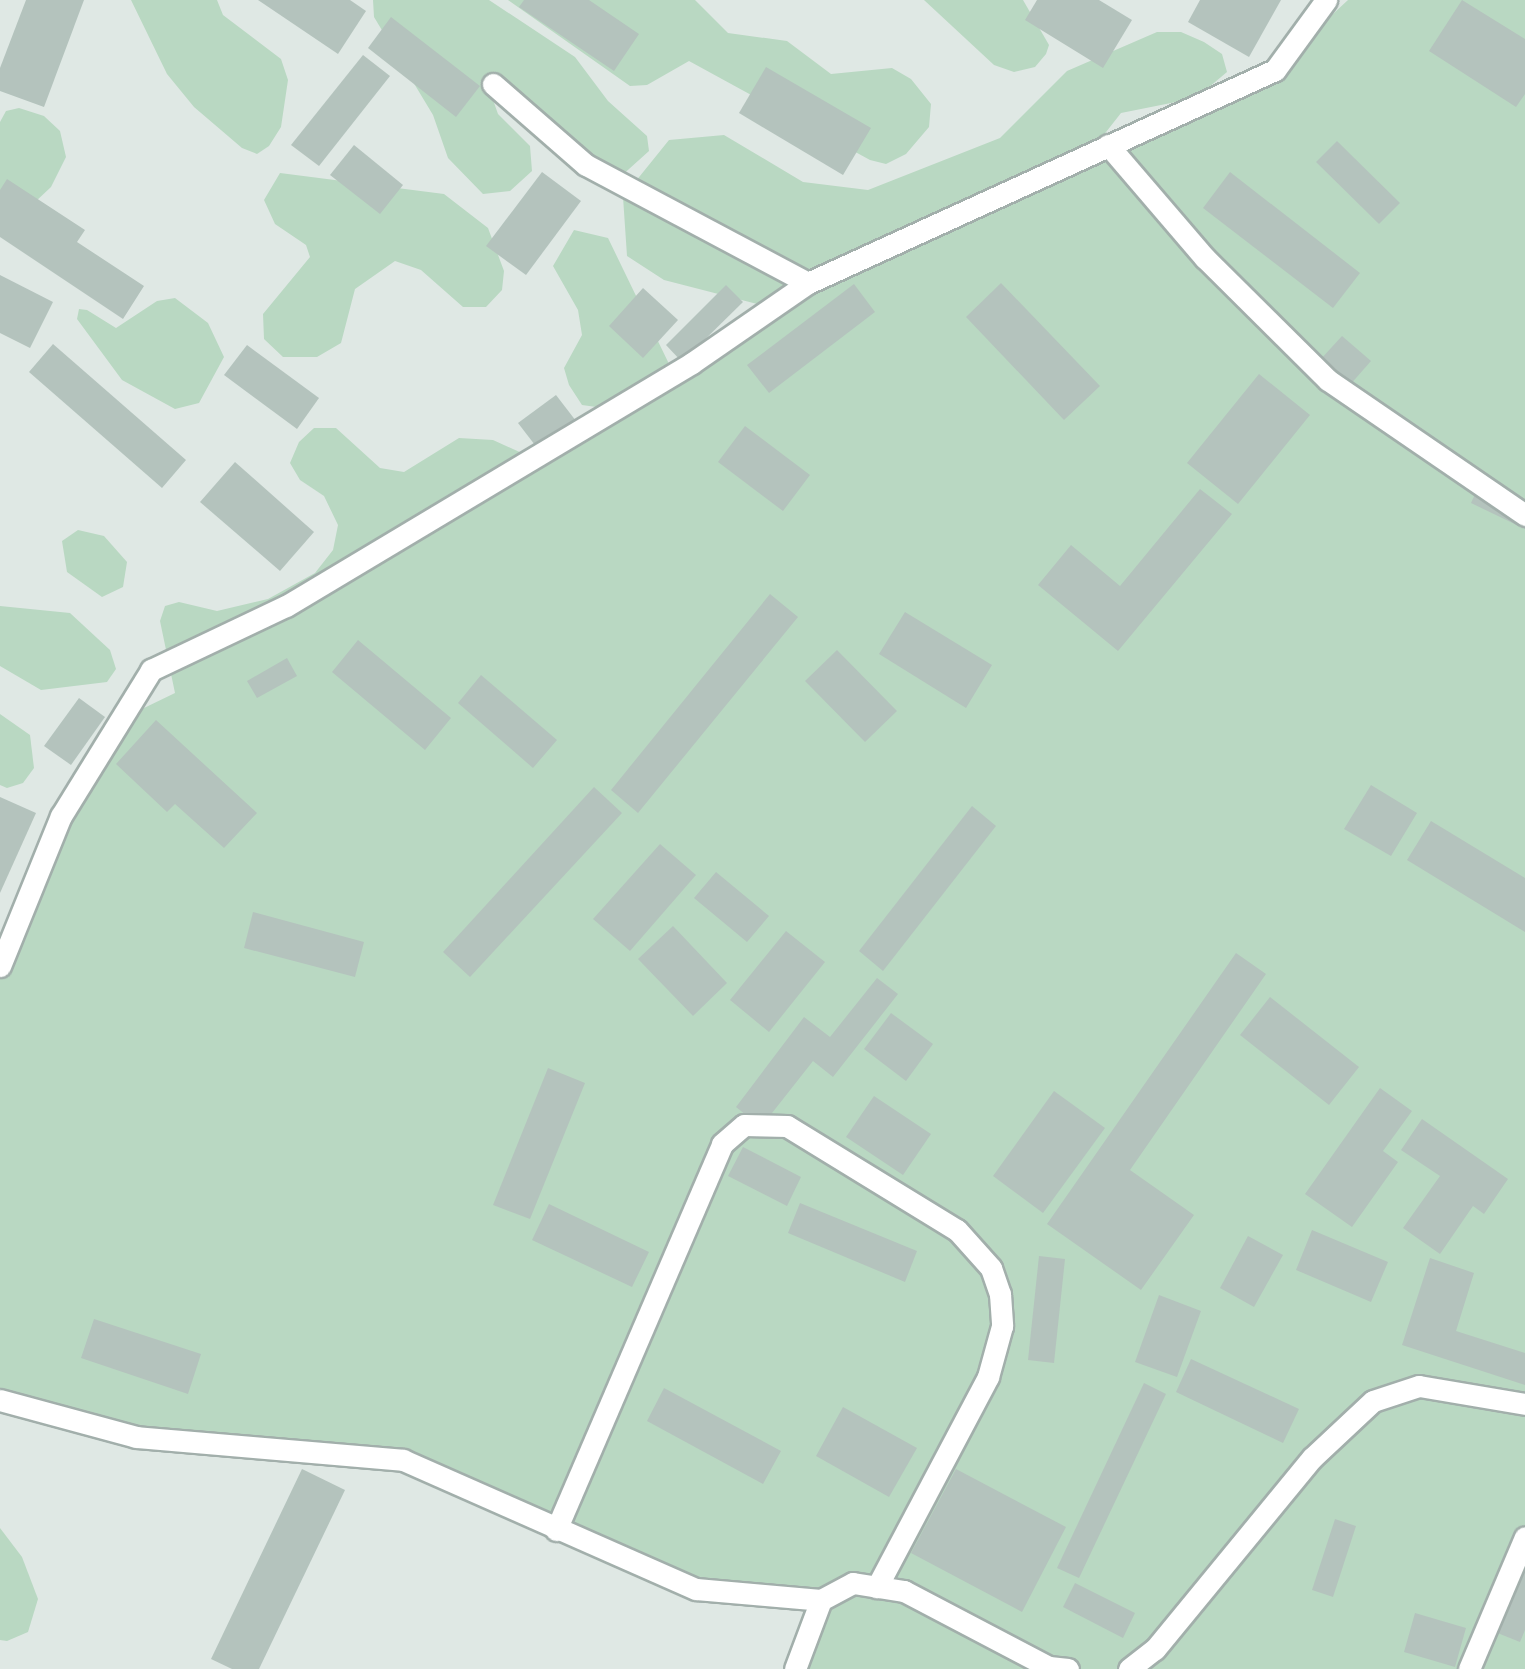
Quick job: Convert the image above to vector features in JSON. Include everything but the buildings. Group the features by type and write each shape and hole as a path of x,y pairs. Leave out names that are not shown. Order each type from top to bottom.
{"lane":[{"path":"0,966 61,816 151,670 286,606 692,363 808,283 1275,70 1326,0"},
{"path":"493,84 586,165 808,283"},
{"path":"1108,145 1205,258 1328,380 1525,515"},
{"path":"556,1530 722,1144 744,1125 788,1126 957,1230 984,1258 1000,1294 1002,1326 988,1377 877,1587"},
{"path":"1129,1669 1155,1649 1312,1458 1373,1401 1419,1386 1525,1404"},
{"path":"0,1400 136,1437 403,1460 556,1530 696,1589 821,1600 853,1583 904,1591 1049,1667 1068,1669"},
{"path":"1469,1669 1525,1537"},
{"path":"795,1669 821,1600"}],"green space":[{"path":"131,0 217,0 223,15 281,59 288,80 281,127 269,146 257,154 242,148 194,107 167,74"},
{"path":"373,0 489,0 575,57 608,101 647,136 649,151 619,178 505,80 492,97 498,114 530,146 532,171 510,191 483,194 448,158 433,115 374,17"},
{"path":"508,0 695,0 728,33 787,41 831,74 892,68 911,79 931,104 929,127 906,154 886,164 870,160 689,61 647,85 630,86"},
{"path":"924,0 1023,0 1049,45 1046,54 1035,67 1014,72 994,65"},
{"path":"1348,0 1525,0 1525,1669 795,1669 820,1600 696,1589 403,1460 136,1437 0,1400 0,940 114,741 144,708 175,693 160,621 165,606 179,602 217,611 268,599 315,573 333,550 338,525 324,496 300,480 290,463 299,442 314,428 336,428 380,468 404,472 459,438 493,440 546,464 625,411 582,405 569,385 564,368 582,335 578,310 553,266 574,230 608,238 670,366 765,306 664,280 627,256 623,197 669,140 724,135 803,182 868,190 1000,138 1067,71 1157,32 1181,32 1204,42 1222,54 1227,72 1196,98 1121,113 1099,141 1261,81"},
{"path":"19,108 44,116 60,131 66,157 51,187 0,235 0,122 6,111"},
{"path":"280,173 444,194 488,228 504,271 502,290 486,307 463,307 421,270 395,261 355,289 341,343 317,357 283,357 264,339 263,314 310,257 306,245 275,224 264,200"},
{"path":"175,298 208,323 224,357 199,403 175,409 122,380 77,319 79,309 87,310 116,328 157,301"},
{"path":"78,530 104,536 127,562 123,587 102,597 67,572 62,541"},
{"path":"0,606 70,613 110,650 116,669 107,682 41,690 0,666"},
{"path":"0,714 30,735 34,768 23,783 7,788 0,785"},
{"path":"0,1528 22,1557 38,1599 28,1632 7,1641 0,1640"}]}
